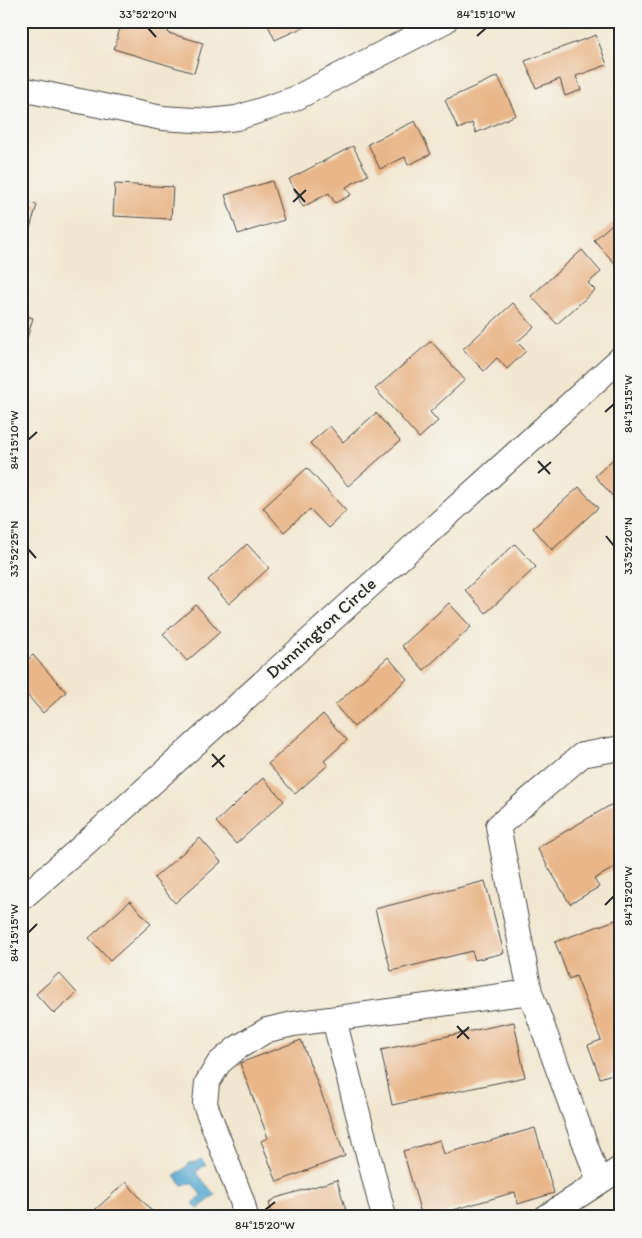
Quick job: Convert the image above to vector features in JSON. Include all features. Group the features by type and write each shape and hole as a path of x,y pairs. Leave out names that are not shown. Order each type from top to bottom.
{"street":[{"path":"21,89 162,118 210,120 237,118 294,99 444,21"},
{"name":"Dunnington Circle","path":"21,899 77,851 621,358"},
{"path":"599,1182 530,992 498,826 582,755 621,748"},
{"path":"246,1217 242,1201 205,1104 207,1083 219,1063 237,1048 267,1030 293,1024 530,992"},
{"path":"334,1019 384,1217"},
{"path":"546,1217 621,1168"}],"water":[{"path":"201,1159 206,1164 196,1172 215,1195 198,1209 193,1203 201,1195 193,1184 182,1185 175,1176 190,1163"}],"building":[{"path":"122,21 142,21 140,26 150,29 152,21 172,21 168,33 203,43 194,73 114,49"},
{"path":"266,21 317,21 275,40"},
{"path":"596,35 607,65 576,76 581,90 565,96 560,79 536,88 525,61"},
{"path":"498,76 516,115 476,133 472,123 458,129 445,100"},
{"path":"415,121 431,154 408,165 405,157 380,169 368,144"},
{"path":"353,146 368,175 346,187 351,195 335,203 329,193 303,207 289,179"},
{"path":"272,181 284,220 238,234 225,195"},
{"path":"115,184 173,187 171,219 113,216"},
{"path":"21,200 37,205 24,248 21,248"},
{"path":"621,216 621,266 619,268 594,240"},
{"path":"582,250 601,272 588,283 595,290 557,324 531,296"},
{"path":"513,303 534,327 517,342 526,351 507,369 497,358 484,371 463,349"},
{"path":"21,314 33,318 25,345 21,344"},
{"path":"431,341 465,380 430,412 438,421 419,438 375,389"},
{"path":"376,413 400,441 348,486 310,443 330,426 343,442"},
{"path":"621,452 621,497 617,501 595,476"},
{"path":"307,468 346,511 328,528 310,509 284,532 263,508"},
{"path":"579,487 598,508 552,550 533,528"},
{"path":"247,544 269,568 229,604 208,580"},
{"path":"515,544 536,567 486,613 465,590"},
{"path":"449,603 471,627 424,670 402,646"},
{"path":"196,605 220,632 187,661 163,634"},
{"path":"33,655 66,692 43,713 21,688 21,666"},
{"path":"388,657 407,679 354,727 335,705"},
{"path":"323,714 347,740 324,761 328,765 295,794 268,764"},
{"path":"263,778 284,801 236,844 216,822"},
{"path":"621,799 621,864 594,879 599,887 570,904 537,848"},
{"path":"200,838 221,862 175,903 154,878"},
{"path":"485,881 504,953 475,960 472,951 391,971 375,909"},
{"path":"130,901 151,924 110,961 89,938"},
{"path":"621,918 621,1071 600,1078 588,1045 601,1040 576,976 569,979 555,942"},
{"path":"59,973 77,993 54,1014 36,994"},
{"path":"514,1022 525,1077 392,1105 381,1050"},
{"path":"301,1040 345,1156 277,1182 261,1141 268,1138 240,1063"},
{"path":"535,1128 554,1193 518,1204 515,1192 429,1217 422,1217 403,1151 440,1140 444,1154"},
{"path":"337,1180 347,1214 343,1217 273,1217 269,1203 276,1198"},
{"path":"126,1182 157,1217 87,1217"}]}
